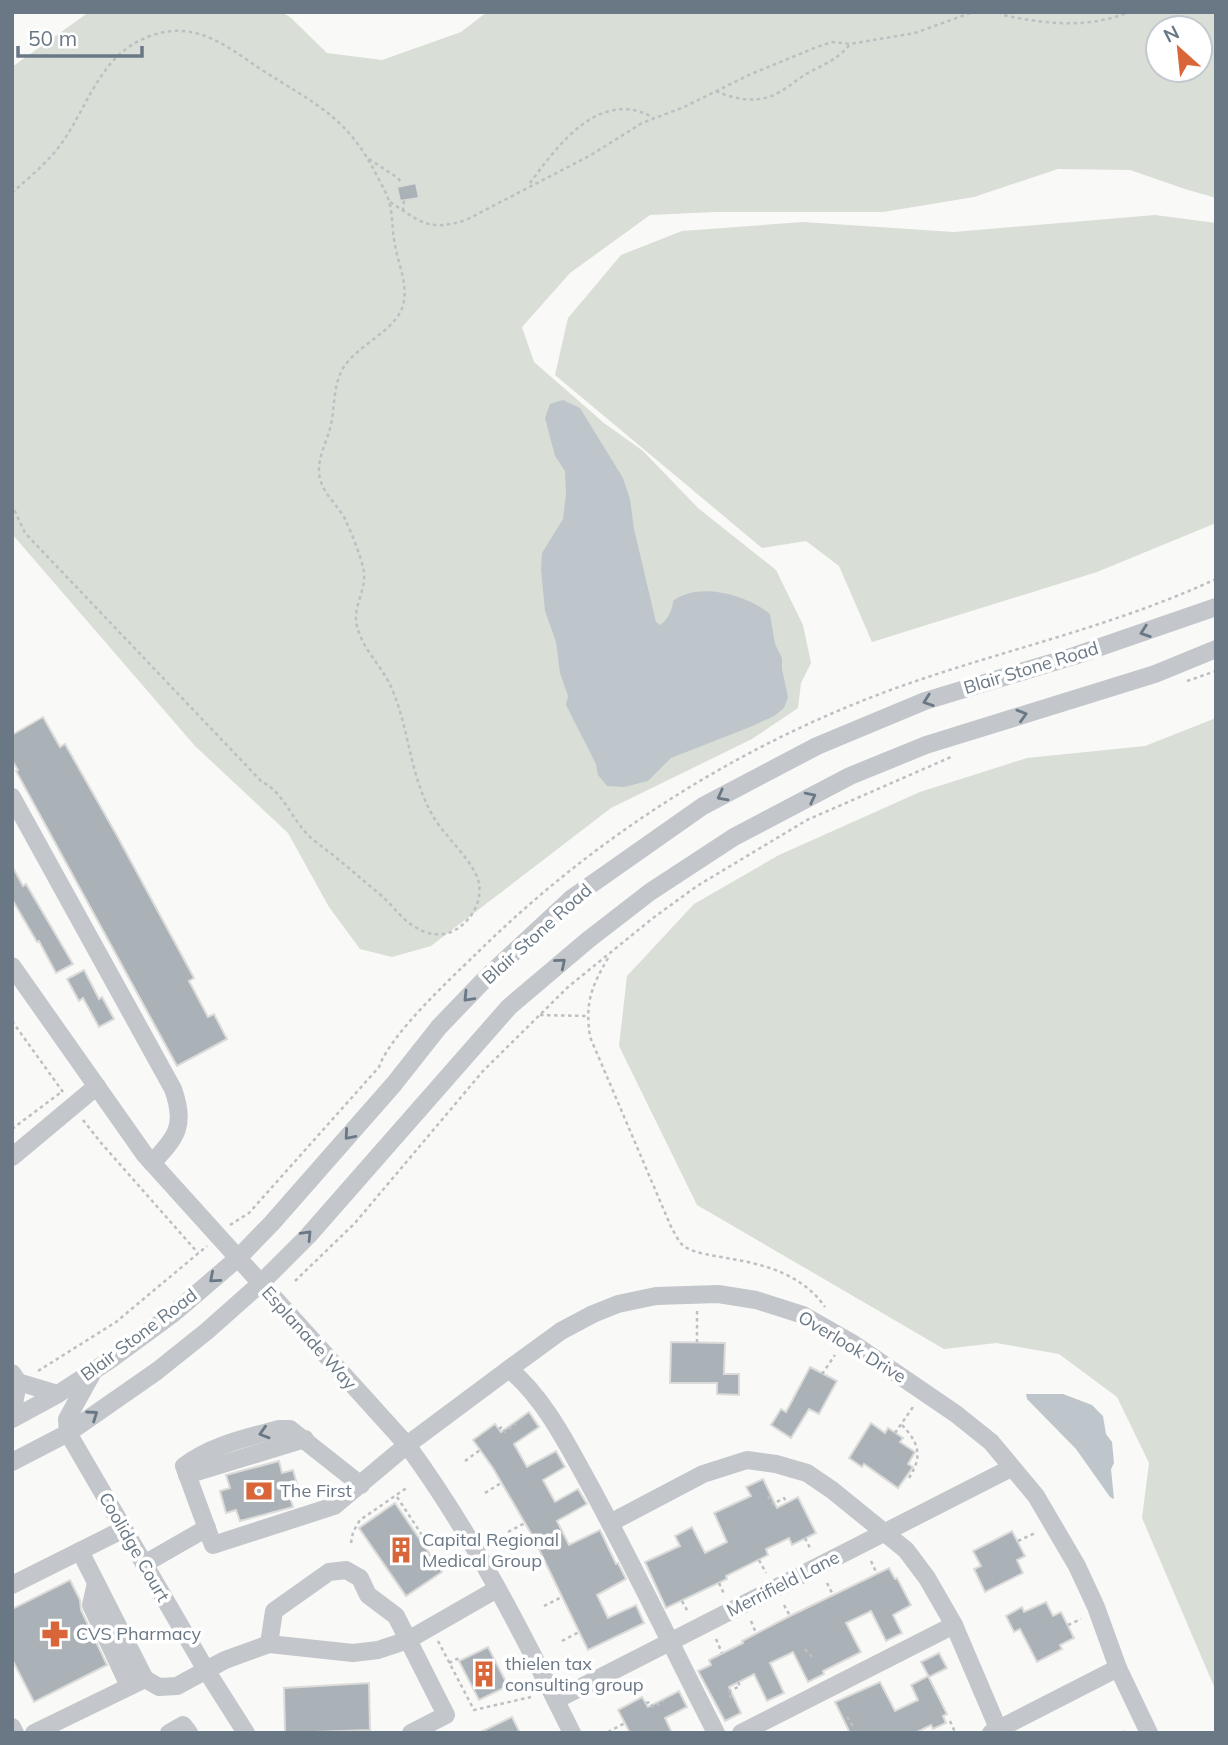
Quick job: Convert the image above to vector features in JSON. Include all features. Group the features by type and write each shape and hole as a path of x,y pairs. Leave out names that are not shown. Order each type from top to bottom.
{"street":[{"name":"Blair Stone Road","path":"12,1417 58,1394 95,1369 174,1313 238,1258 394,1084 439,1027 487,977 572,898 703,806 817,746 925,701 1074,656 1216,607"},
{"name":"Blair Stone Road","path":"12,1462 68,1433 157,1371 260,1284 308,1236 509,1007 650,892 723,844 850,776 926,745 1155,674 1216,649"},
{"path":"12,797 173,1089 180,1117 177,1130 170,1144 152,1163"},
{"name":"Esplanade Way","path":"12,966 24,987 152,1163 407,1445 452,1509 498,1588 572,1733"},
{"path":"12,1157 67,1098 97,1086"},
{"name":"Overlook Drive","path":"207,1528 213,1545 334,1506 407,1445 561,1331 618,1304 682,1294 718,1294 756,1300 803,1315 852,1343 956,1414 991,1443 1037,1496 1077,1566 1096,1607 1118,1668 1149,1733"},
{"path":"68,1433 67,1419 95,1369"},
{"path":"509,1369 525,1382 565,1441 610,1523 716,1733"},
{"path":"12,1417 15,1378 58,1394"},
{"path":"144,1564 207,1528 185,1471 197,1456 212,1448 279,1429 290,1429 361,1485"},
{"name":"Coolidge Court","path":"68,1433 206,1670 246,1733"},
{"path":"610,1523 715,1469 747,1460 776,1464 807,1473 906,1550 927,1578 954,1625 997,1731 1118,1668"},
{"name":"Merrifield Lane","path":"556,1700 1011,1468"},
{"path":"12,1585 124,1529"},
{"path":"80,1551 137,1682"},
{"path":"269,1644 274,1611 329,1572 346,1570 360,1578 368,1595 396,1616 446,1715 411,1733"},
{"path":"34,1733 137,1682 159,1687 177,1686 206,1670 269,1644 353,1653 378,1650 408,1640 498,1588"},
{"path":"741,1733 954,1625"},
{"path":"169,1733 184,1725 189,1733"},
{"path":"12,1727 15,1733"}],"path":[{"path":"390,202 425,224 448,226 466,220 591,155 633,128 817,47 915,33 973,12"},
{"path":"998,12 1043,23 1067,23 1101,21 1129,12"},
{"path":"12,193 59,147 96,80 111,62 152,35 177,31 200,34 226,44 293,87 342,124 368,158 390,202 394,242 405,298 401,313 393,323 353,355 341,371 335,390 331,426 322,450 320,482 344,519 360,559 364,585 356,610 356,624 390,684 399,707 417,781 432,814 474,872 479,885 473,915 455,930 443,934 430,934 414,927 384,898 310,837 275,788 261,781 25,533 12,505"},
{"path":"716,91 734,99 755,100 772,96 804,75 841,56 850,44"},
{"path":"528,186 550,154 578,127 594,117 616,110 633,109 654,118"},
{"path":"368,158 398,178 402,184"},
{"path":"403,211 404,201"},
{"path":"1181,683 1216,671"},
{"path":"295,1281 355,1223 483,1071 568,987 653,918 697,886 807,820 961,753"},
{"path":"540,1015 587,1017"},
{"path":"12,1021 102,1144 198,1254"},
{"path":"12,1129 67,1098"},
{"path":"697,1311 697,1343"},
{"path":"822,1374 835,1354"},
{"path":"895,1433 914,1406"},
{"path":"499,1429 502,1427 505,1432 516,1424"},
{"path":"901,1425 911,1435 918,1453 917,1465 909,1478"},
{"path":"465,1461 480,1450"},
{"path":"485,1493 501,1483"},
{"path":"351,1543 353,1532 360,1520 408,1487"},
{"path":"396,1496 422,1535"},
{"path":"768,1496 773,1504 784,1498 786,1503"},
{"path":"508,1532 525,1523"},
{"path":"1018,1541 1039,1531"},
{"path":"805,1538 811,1550"},
{"path":"524,1565 542,1556"},
{"path":"759,1560 766,1573"},
{"path":"870,1561 877,1574"},
{"path":"719,1583 724,1594"},
{"path":"827,1583 833,1595"},
{"path":"544,1606 562,1597"},
{"path":"682,1601 688,1612"},
{"path":"784,1605 790,1616"},
{"path":"1069,1625 1081,1619"},
{"path":"751,1621 757,1633"},
{"path":"562,1641 579,1632"},
{"path":"436,1638 474,1710 531,1697"},
{"path":"716,1639 722,1653"},
{"path":"806,1649 814,1659"},
{"path":"449,1663 461,1657"},
{"path":"731,1698 728,1692 740,1686 738,1682"},
{"path":"646,1703 650,1702 653,1707 664,1702"},
{"path":"847,1717 853,1726"},
{"path":"950,1721 955,1732"},
{"path":"608,1732 625,1723"}],"shaded area":[{"path":"89,12 281,12 290,17 327,53 382,60 461,32 487,12 1216,12 1216,198 1130,170 1058,169 974,197 883,212 714,212 650,215 570,273 522,327 534,362 604,423 643,451 698,508 776,570 803,625 811,663 801,683 798,708 752,739 611,808 431,946 392,957 360,949 329,907 288,833 195,746 12,534 12,67"},
{"path":"1155,215 1216,223 1216,523 1097,572 872,642 839,566 806,541 762,548 555,375 568,318 621,255 682,231 803,222 954,232"},
{"path":"563,400 580,408 623,478 630,499 634,529 656,622 660,625 663,623 673,601 684,595 709,591 736,596 770,614 775,644 782,658 788,697 784,708 774,716 750,727 671,758 648,781 624,787 607,786 598,775 596,764 566,705 568,696 560,673 556,642 545,611 542,553 563,519 566,494 565,471 555,456 545,418 550,404"},
{"path":"1216,718 1216,1691 1142,1518 1149,1463 1117,1397 1059,1354 996,1343 944,1349 697,1205 619,1046 627,976 694,904 779,855 920,792 1027,758 1145,746"},
{"path":"1026,1394 1063,1394 1092,1405 1103,1416 1106,1434 1112,1442 1114,1499 1076,1449 1027,1399"}],"building":[{"path":"416,183 419,198 400,201 397,187"},
{"path":"43,717 60,747 65,744 194,978 189,981 208,1017 214,1014 227,1039 177,1066 16,771 18,770 12,760 12,735"},
{"path":"12,866 23,886 26,884 73,964 56,973 12,899"},
{"path":"84,970 99,999 102,997 114,1019 99,1027 83,998 79,1001 67,979"},
{"path":"671,1342 725,1343 724,1374 739,1374 739,1395 717,1394 717,1383 670,1383"},
{"path":"810,1367 837,1381 819,1414 809,1409 791,1438 771,1425 781,1409 786,1412"},
{"path":"529,1412 539,1427 514,1444 527,1467 556,1451 565,1467 543,1480 555,1502 578,1489 587,1504 557,1521 569,1545 600,1530 626,1579 597,1595 608,1618 636,1605 644,1623 588,1650 532,1535 493,1468 473,1440 495,1424 501,1432"},
{"path":"871,1423 885,1433 888,1428 903,1438 900,1442 915,1452 908,1464 913,1467 898,1488 864,1464 862,1467 849,1458"},
{"name":"The First","path":"279,1461 282,1473 293,1470 299,1491 289,1494 293,1507 240,1521 236,1510 226,1513 220,1491 230,1488 226,1475"},
{"path":"763,1479 777,1508 798,1497 816,1533 792,1545 789,1538 766,1549 768,1555 726,1576 727,1579 666,1608 645,1562 680,1546 675,1536 692,1527 705,1553 727,1542 714,1513 751,1496 746,1487"},
{"name":"Capital Regional Medical Group","path":"395,1503 442,1572 406,1596 359,1528"},
{"path":"1012,1531 1025,1556 1017,1560 1023,1573 985,1592 974,1569 981,1566 973,1551"},
{"path":"889,1568 911,1605 893,1615 902,1633 886,1641 871,1611 846,1623 861,1652 823,1671 824,1674 808,1682 793,1652 770,1663 784,1693 767,1701 754,1674 729,1687 741,1713 725,1721 698,1671 711,1665 709,1660 790,1616"},
{"name":"CVS Pharmacy","path":"70,1580 107,1665 34,1702 12,1659 12,1609"},
{"path":"1046,1602 1053,1616 1061,1612 1074,1638 1060,1645 1062,1649 1037,1662 1020,1629 1014,1632 1006,1616 1022,1607 1024,1612"},
{"name":"thielen tax consulting group","path":"488,1647 508,1686 479,1700 459,1661"},
{"path":"939,1653 947,1668 929,1677 921,1662"},
{"path":"928,1676 947,1714 943,1716 946,1723 933,1729 931,1725 915,1733 850,1733 835,1702 880,1682 895,1711 918,1700 911,1685"},
{"path":"369,1683 370,1730 285,1733 284,1688"},
{"path":"679,1691 687,1707 665,1718 672,1733 630,1733 618,1710 642,1697 648,1707"},
{"path":"512,1717 520,1733 479,1733"}],"place":[{"name":"The First","path":"259,1491"},
{"name":"Capital Regional Medical Group","path":"401,1550"},
{"name":"CVS Pharmacy","path":"55,1634"},
{"name":"thielen tax consulting group","path":"484,1674"}]}
